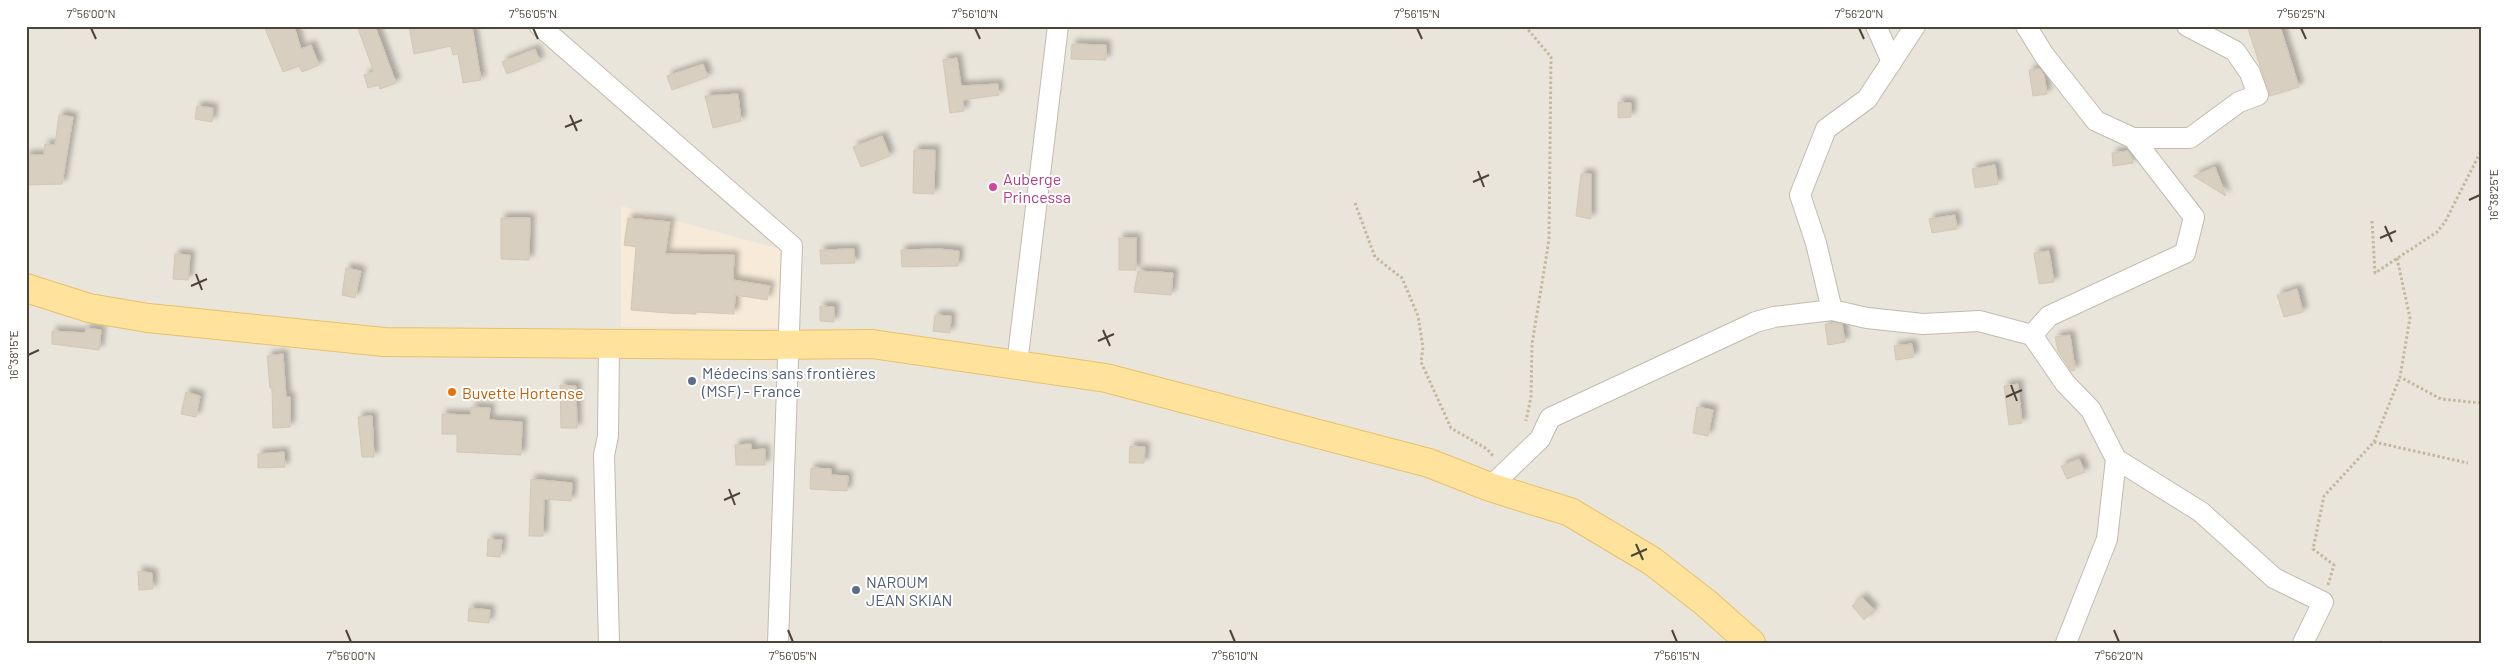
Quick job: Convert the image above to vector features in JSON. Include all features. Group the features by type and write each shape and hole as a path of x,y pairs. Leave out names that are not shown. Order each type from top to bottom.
{"main road":[{"path":"26,288 89,308 148,318 384,342 872,344 1106,378 1429,464 1490,487 1570,512 1644,556 1706,603 1751,643"}],"street":[{"path":"540,26 792,246 778,643"},
{"path":"1017,364 1058,26"},
{"path":"1876,26 1892,62"},
{"path":"1832,310 1816,242 1800,195 1826,129 1867,99 1915,26"},
{"path":"2026,26 2044,55 2096,121 2133,138 2190,138 2239,102 2258,95 2250,72 2235,51 2187,26"},
{"path":"2032,335 2049,316 2185,252 2194,217 2133,138"},
{"path":"1490,487 1540,439 1550,418 1756,322 1774,317 1832,310 1867,318 1923,324 1979,321 2032,335 2065,382 2091,410 2116,459 2201,512 2274,578 2324,602 2303,643"},
{"path":"608,344 608,436 604,455 608,643"},
{"path":"2066,643 2107,539 2116,459"}],"path":[{"path":"1525,26 1551,57 1550,240 1532,344 1531,397 1525,430 1540,439"},
{"path":"2372,221 2375,273 2441,227 2482,149"},
{"path":"1355,203 1375,257 1402,278 1418,316 1423,347 1420,362 1451,428 1487,449 1493,456"},
{"path":"2324,602 2334,565 2313,549 2324,496 2374,442 2400,377 2410,318 2397,257"},
{"path":"2400,377 2441,399 2482,402"},
{"path":"2374,442 2468,463"},
{"path":"1485,460 1499,451"}],"shaded area":[{"path":"26,26 2482,26 2482,643 26,643"},
{"path":"621,206 781,249 778,328 621,327"}],"building":[{"path":"264,26 294,26 301,49 311,45 319,65 302,72 299,66 283,72"},
{"path":"357,26 375,26 396,83 380,89 379,85 368,88 364,75 374,72"},
{"path":"409,26 472,26 481,80 463,83 458,54 453,55 451,46 414,54"},
{"path":"2247,26 2280,26 2299,87 2270,96"},
{"path":"1072,44 1106,45 1106,60 1071,59"},
{"path":"535,49 540,61 507,74 502,62"},
{"path":"957,58 961,86 998,84 999,95 963,100 964,111 950,113 943,60"},
{"path":"703,64 708,77 672,90 667,76"},
{"path":"2040,69 2044,75 2047,94 2033,96 2029,70"},
{"path":"738,94 741,121 713,128 705,96"},
{"path":"1618,102 1631,103 1631,117 1618,118"},
{"path":"197,106 213,108 212,122 195,119"},
{"path":"59,115 73,117 62,184 26,185 26,155 44,155 45,144 55,145"},
{"path":"882,136 890,156 861,167 853,147"},
{"path":"914,150 935,150 934,194 913,193"},
{"path":"2128,151 2133,163 2113,166 2112,153"},
{"path":"1995,165 1998,184 1975,188 1972,169"},
{"path":"2215,167 2226,196 2193,176"},
{"path":"1581,174 1591,174 1591,219 1576,216"},
{"path":"1955,215 1957,229 1932,233 1929,219"},
{"path":"501,218 530,218 529,260 501,259"},
{"path":"628,218 670,222 665,254 734,255 733,280 770,286 767,300 735,295 734,314 668,313 631,310 636,247 624,245"},
{"path":"1119,238 1136,238 1136,270 1119,270"},
{"path":"854,249 855,263 821,264 820,250"},
{"path":"939,249 959,251 958,266 902,267 901,250"},
{"path":"2049,251 2054,282 2039,284 2034,253"},
{"path":"175,254 190,255 188,280 173,279"},
{"path":"346,268 361,271 355,298 342,295"},
{"path":"1138,271 1173,273 1171,295 1134,292"},
{"path":"2297,289 2303,312 2284,317 2277,295"},
{"path":"820,306 834,307 834,322 820,321"},
{"path":"935,315 951,316 950,333 933,331"},
{"path":"1825,324 1842,324 1845,342 1828,345"},
{"path":"86,328 101,330 99,350 52,344 52,331 85,333"},
{"path":"2070,335 2075,370 2071,371 2058,351 2055,337"},
{"path":"1912,344 1914,357 1896,360 1894,346"},
{"path":"283,354 286,397 290,397 290,427 273,428 272,388 270,388 267,356"},
{"path":"2018,384 2022,423 2009,425 2004,386"},
{"path":"560,385 576,386 577,428 561,428"},
{"path":"186,392 200,396 196,417 181,414"},
{"path":"471,407 490,408 489,420 522,422 521,455 457,452 457,434 442,434 442,414 471,415"},
{"path":"1697,407 1713,410 1708,436 1693,433"},
{"path":"372,416 374,457 362,457 358,417"},
{"path":"751,444 751,450 765,449 765,465 736,465 735,445"},
{"path":"1130,446 1145,447 1144,463 1129,463"},
{"path":"284,452 285,467 258,468 258,454"},
{"path":"2079,459 2085,472 2067,479 2061,466"},
{"path":"811,468 831,469 831,475 848,476 847,491 810,489"},
{"path":"531,479 572,483 571,501 544,499 543,536 529,536"},
{"path":"488,539 502,540 500,557 487,556"},
{"path":"138,571 152,573 153,589 139,590"},
{"path":"1862,597 1874,610 1864,620 1852,606"},
{"path":"469,608 490,610 489,623 468,621"}],"place":[{"name":"Auberge Princessa","path":"993,187"},
{"name":"Médecins sans frontières (MSF) - France","path":"692,381"},
{"name":"Buvette Hortense","path":"452,392"},
{"name":"NAROUM JEAN SKIAN","path":"856,590"}]}
